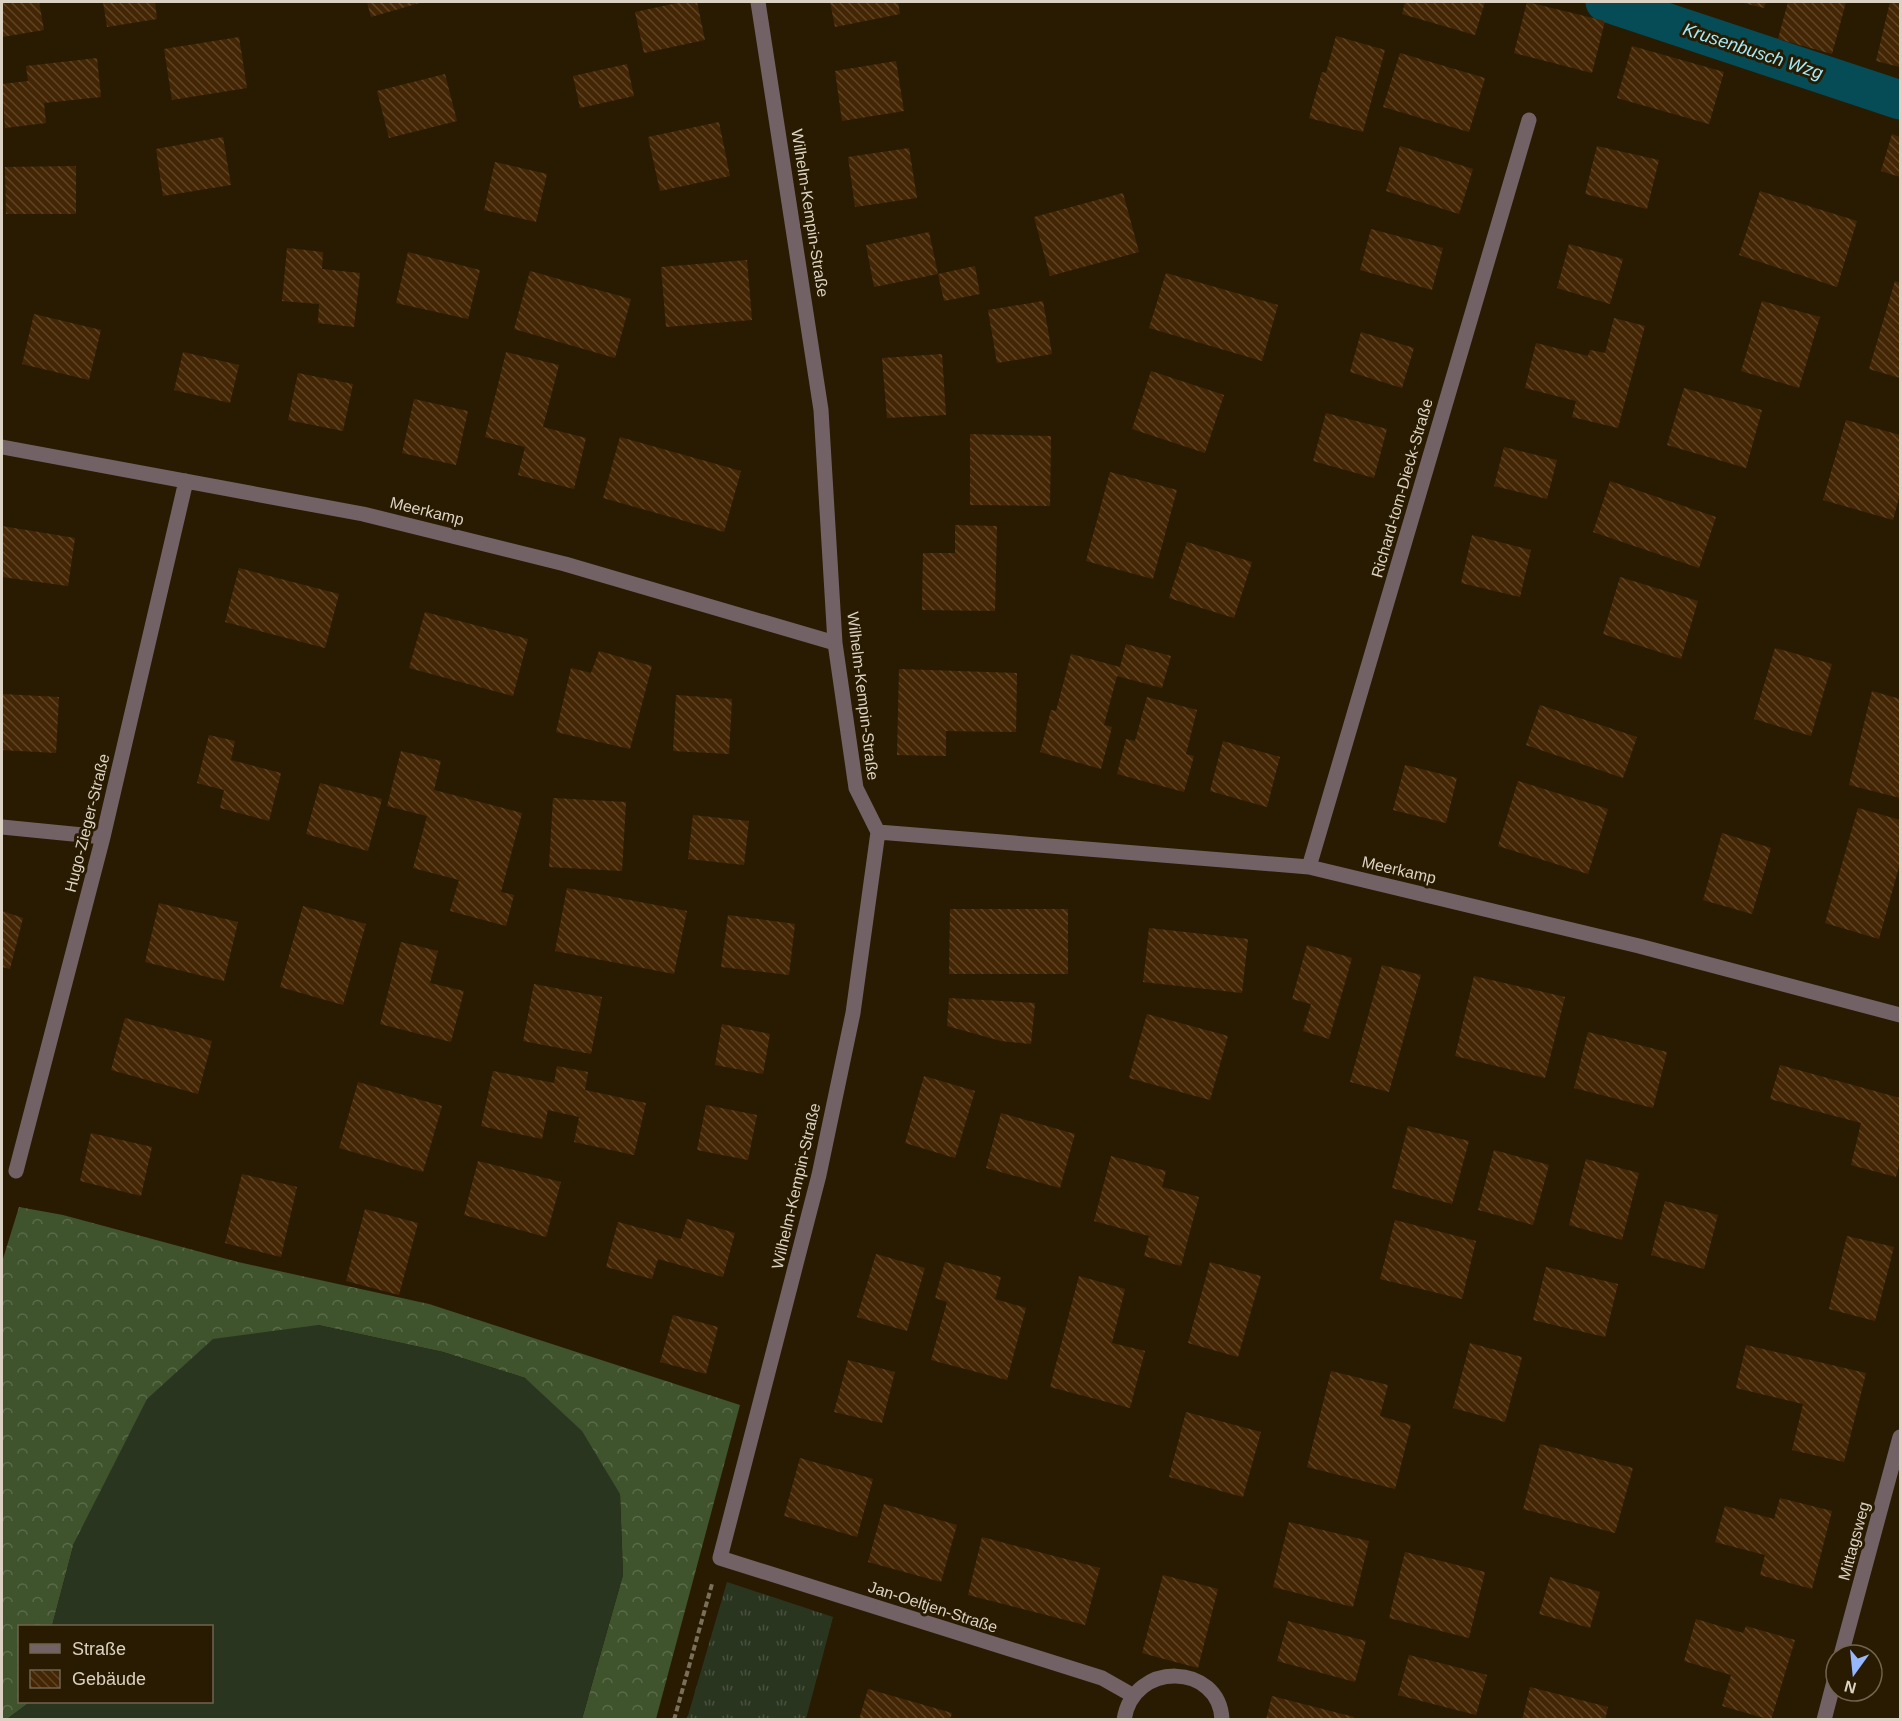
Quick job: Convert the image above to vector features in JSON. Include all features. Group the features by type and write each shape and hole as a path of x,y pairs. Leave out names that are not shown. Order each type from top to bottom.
{"street":[{"name":"Wilhelm-Kempin-Straße","path":"720,1558 819,1175 853,1013 878,832 856,788 835,643 821,410 758,2"},
{"name":"Richard-tom-Dieck-Straße","path":"1309,867 1529,120"},
{"name":"Meerkamp","path":"2,447 385,519 565,564 835,643"},
{"name":"Hugo-Zieger-Straße","path":"16,1171 103,837 186,481"},
{"path":"2,827 103,837"},
{"name":"Meerkamp","path":"878,832 1309,867 1640,946 1900,1015"},
{"name":"Mittagsweg","path":"1844,1643 1900,1437"},
{"name":"Jan-Oeltjen-Straße","path":"720,1558 1102,1678 1132,1695"},
{"path":"1124,1719 1132,1695 1144,1683 1159,1677 1175,1675 1191,1678 1205,1687 1216,1700 1222,1719"},
{"path":"1824,1719 1828,1703"}],"path":[{"path":"674,1719 720,1558"}],"green space":[{"path":"19,1207 63,1215 238,1262 429,1304 740,1405 656,1719 582,1719 623,1575 620,1495 525,1378 443,1352 318,1325 74,1543 52,1625 18,1625 18,1703 29,1703 7,1719 2,1720 2,1262"},
{"path":"318,1325 443,1352 525,1378 582,1431 620,1494 623,1575 582,1719 7,1719 29,1703 213,1703 213,1625 52,1625 74,1543 147,1399 213,1339"},
{"path":"727,1582 833,1617 806,1719 687,1719"}],"building":[{"path":"2,2 39,2 44,30 2,37"},
{"path":"103,2 155,2 157,19 107,27"},
{"path":"367,2 423,2 371,17"},
{"path":"682,2 697,2 705,40 644,53 635,12"},
{"path":"830,2 898,2 900,14 835,27"},
{"path":"1405,2 1485,2 1475,35 1402,14"},
{"path":"1527,2 1605,21 1592,73 1514,53"},
{"path":"1740,2 1766,2 1764,8"},
{"path":"1788,2 1846,2 1832,54 1778,39"},
{"path":"1890,2 1900,2 1900,67 1876,61"},
{"path":"1336,36 1385,50 1363,132 1309,118 1322,72 1326,73"},
{"path":"239,37 247,88 172,100 164,49"},
{"path":"1632,46 1724,72 1709,124 1617,98"},
{"path":"1400,53 1485,78 1469,132 1383,107"},
{"path":"97,58 101,97 44,103 46,123 5,128 2,84 28,81 26,66"},
{"path":"896,61 904,111 842,121 835,71"},
{"path":"627,64 634,96 580,108 573,76"},
{"path":"445,74 457,121 389,138 377,91"},
{"path":"719,122 730,176 660,191 648,137"},
{"path":"1892,134 1900,137 1900,177 1881,171"},
{"path":"223,137 231,185 163,196 156,149"},
{"path":"1400,146 1473,169 1459,214 1386,191"},
{"path":"1597,146 1659,160 1647,209 1585,194"},
{"path":"909,148 917,198 855,207 848,157"},
{"path":"495,162 547,174 536,222 484,210"},
{"path":"76,166 76,214 6,214 5,167"},
{"path":"1760,191 1857,221 1837,287 1739,255"},
{"path":"1123,193 1139,252 1050,276 1034,217"},
{"path":"1371,229 1443,248 1432,290 1360,270"},
{"path":"929,232 938,274 874,287 866,245"},
{"path":"1569,244 1623,259 1610,304 1557,288"},
{"path":"287,248 323,252 322,269 360,273 354,327 318,323 319,304 282,301"},
{"path":"408,252 480,270 468,319 396,303"},
{"path":"747,260 752,320 666,327 661,267"},
{"path":"975,266 980,294 944,301 938,274"},
{"path":"530,271 631,299 615,358 514,329"},
{"path":"1166,273 1278,305 1262,361 1149,328"},
{"path":"1895,281 1900,283 1900,378 1869,369"},
{"path":"1043,301 1052,354 997,363 988,310"},
{"path":"1762,301 1820,317 1799,388 1741,371"},
{"path":"34,314 101,330 89,380 22,364"},
{"path":"1614,318 1645,326 1618,428 1572,417 1576,401 1525,388 1536,343 1588,356 1590,350 1605,353"},
{"path":"1361,332 1414,348 1402,388 1350,372"},
{"path":"183,352 239,365 230,403 174,390"},
{"path":"506,352 559,365 543,427 586,438 574,489 518,475 525,447 485,437"},
{"path":"942,354 946,415 887,418 882,358"},
{"path":"1151,371 1224,395 1205,453 1132,429"},
{"path":"298,373 353,384 343,431 288,420"},
{"path":"1684,388 1762,410 1746,468 1667,445"},
{"path":"414,399 468,411 456,465 402,453"},
{"path":"1326,413 1387,429 1374,478 1313,461"},
{"path":"1846,420 1900,435 1900,494 1893,520 1823,500"},
{"path":"970,434 1051,436 1050,506 970,505"},
{"path":"620,437 741,471 724,532 603,498"},
{"path":"1504,447 1557,460 1547,499 1494,486"},
{"path":"1110,472 1177,490 1153,579 1086,561"},
{"path":"1610,481 1716,517 1699,568 1593,532"},
{"path":"955,525 997,526 995,611 922,610 923,553 955,553"},
{"path":"2,526 75,538 68,586 2,577"},
{"path":"1472,535 1531,550 1520,597 1461,583"},
{"path":"1187,542 1252,562 1234,618 1169,598"},
{"path":"239,568 339,594 325,648 225,622"},
{"path":"1620,577 1698,601 1681,659 1603,634"},
{"path":"425,612 528,639 513,696 409,668"},
{"path":"1126,644 1171,656 1162,688 1117,676 1104,725 1112,727 1101,769 1040,752 1051,710 1056,711 1071,654 1120,667"},
{"path":"1775,648 1832,664 1811,736 1754,719"},
{"path":"599,651 652,666 630,749 556,732 571,668 591,673"},
{"path":"899,669 1017,673 1016,732 946,731 946,756 897,755"},
{"path":"1872,691 1900,699 1900,798 1849,785"},
{"path":"2,694 59,697 56,753 2,750"},
{"path":"676,695 732,699 729,754 673,751"},
{"path":"1147,697 1197,710 1186,754 1194,756 1184,792 1117,774 1126,739 1135,741"},
{"path":"1540,705 1637,737 1623,778 1526,745"},
{"path":"209,735 235,741 231,760 281,773 269,821 220,808 224,790 197,783"},
{"path":"1223,741 1280,757 1267,807 1210,791"},
{"path":"401,751 441,761 434,790 522,813 501,892 514,895 506,926 450,911 459,880 413,868 427,816 387,806"},
{"path":"1405,765 1457,778 1446,823 1393,810"},
{"path":"1518,781 1608,809 1588,874 1498,846"},
{"path":"320,783 382,799 368,851 306,834"},
{"path":"553,798 626,802 622,871 549,867"},
{"path":"1858,808 1900,820 1900,863 1879,939 1825,923"},
{"path":"693,815 749,821 744,865 688,859"},
{"path":"1722,833 1771,848 1752,914 1703,900"},
{"path":"567,888 687,911 674,974 555,951"},
{"path":"159,903 238,922 224,981 145,962"},
{"path":"303,906 366,924 343,1005 280,987"},
{"path":"950,909 1068,909 1068,974 949,974"},
{"path":"2,911 23,918 10,969 2,967"},
{"path":"728,915 795,924 789,975 721,967"},
{"path":"1149,928 1248,939 1242,993 1143,982"},
{"path":"401,942 438,951 430,983 464,991 451,1042 380,1024"},
{"path":"1307,945 1352,958 1329,1039 1303,1031 1311,1004 1292,999"},
{"path":"1382,965 1421,975 1389,1092 1350,1082"},
{"path":"1474,976 1565,997 1545,1078 1455,1056"},
{"path":"534,984 602,997 591,1054 523,1041"},
{"path":"949,998 1035,1003 1031,1044 1001,1041 947,1026"},
{"path":"1147,1014 1228,1036 1210,1100 1129,1078"},
{"path":"125,1018 212,1041 198,1094 111,1070"},
{"path":"722,1024 770,1034 763,1074 715,1065"},
{"path":"1588,1032 1667,1052 1653,1108 1574,1088"},
{"path":"1780,1065 1900,1098 1900,1161 1896,1177 1851,1165 1861,1123 1770,1099"},
{"path":"557,1066 588,1072 585,1090 646,1103 634,1155 574,1142 579,1117 548,1110 542,1139 481,1126 493,1071 554,1083"},
{"path":"924,1076 975,1091 955,1158 905,1143"},
{"path":"358,1082 442,1106 423,1172 339,1148"},
{"path":"706,1105 757,1115 748,1160 697,1150"},
{"path":"1001,1113 1075,1134 1060,1188 986,1168"},
{"path":"1408,1126 1469,1141 1452,1204 1392,1188"},
{"path":"91,1133 152,1147 141,1196 80,1181"},
{"path":"1494,1150 1549,1165 1533,1225 1478,1210"},
{"path":"1111,1156 1166,1171 1162,1187 1199,1197 1181,1266 1144,1256 1149,1236 1094,1221"},
{"path":"1586,1159 1639,1173 1622,1240 1569,1225"},
{"path":"478,1161 561,1182 546,1237 464,1215"},
{"path":"242,1174 297,1187 281,1257 225,1243"},
{"path":"1665,1201 1718,1215 1704,1269 1651,1255"},
{"path":"365,1209 418,1223 399,1295 346,1281"},
{"path":"687,1219 735,1233 723,1277 658,1259 652,1279 606,1267 618,1222 681,1239"},
{"path":"1395,1220 1476,1241 1462,1299 1380,1279"},
{"path":"1847,1236 1894,1247 1875,1321 1829,1309"},
{"path":"876,1254 925,1268 907,1331 857,1317"},
{"path":"945,1262 1001,1277 995,1299 1026,1308 1007,1380 931,1360 947,1302 935,1298"},
{"path":"1210,1262 1261,1276 1238,1357 1188,1343"},
{"path":"1546,1267 1618,1284 1605,1337 1533,1320"},
{"path":"1079,1276 1125,1289 1112,1343 1145,1351 1130,1408 1050,1387"},
{"path":"673,1315 718,1327 706,1374 660,1362"},
{"path":"1470,1343 1522,1357 1505,1422 1453,1408"},
{"path":"1746,1345 1866,1373 1844,1462 1792,1450 1803,1404 1736,1388"},
{"path":"848,1360 895,1372 882,1423 834,1412"},
{"path":"1331,1371 1388,1385 1380,1416 1411,1425 1395,1489 1307,1467"},
{"path":"1186,1412 1261,1432 1243,1497 1169,1477"},
{"path":"1540,1444 1633,1468 1615,1533 1523,1509"},
{"path":"800,1458 873,1479 857,1537 784,1516"},
{"path":"1780,1498 1832,1511 1812,1589 1760,1575 1765,1555 1715,1542 1725,1506 1774,1519"},
{"path":"884,1504 957,1525 941,1582 868,1562"},
{"path":"1289,1522 1369,1541 1353,1607 1273,1587"},
{"path":"982,1537 1100,1568 1085,1625 968,1595"},
{"path":"1405,1552 1485,1572 1469,1638 1389,1618"},
{"path":"1163,1575 1218,1589 1198,1668 1142,1653"},
{"path":"1550,1577 1600,1592 1590,1628 1539,1614"},
{"path":"1696,1619 1743,1633 1746,1626 1795,1640 1771,1720 1722,1706 1731,1675 1684,1661"},
{"path":"1288,1621 1366,1641 1355,1682 1277,1661"},
{"path":"1409,1655 1487,1675 1476,1715 1398,1695"},
{"path":"1530,1687 1608,1707 1605,1720 1522,1720"},
{"path":"868,1689 952,1713 950,1720 859,1720"},
{"path":"1272,1696 1354,1717 1353,1720 1266,1720"}],"waterway":[{"name":"Krusenbusch Wzg","path":"1605,2 1900,100"}]}
